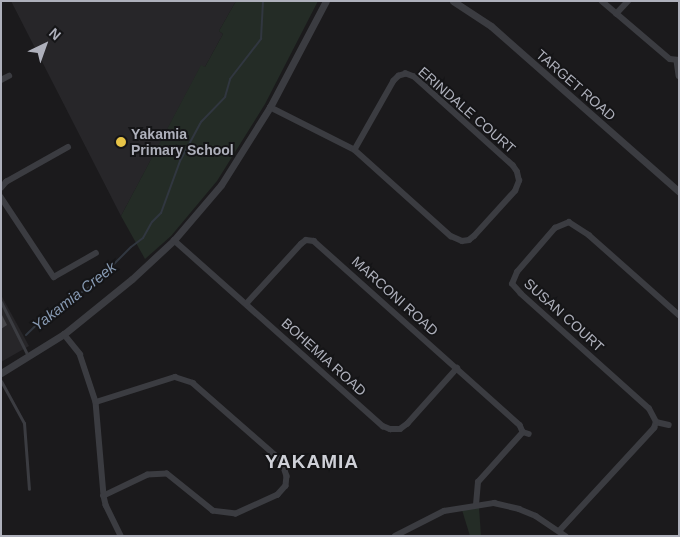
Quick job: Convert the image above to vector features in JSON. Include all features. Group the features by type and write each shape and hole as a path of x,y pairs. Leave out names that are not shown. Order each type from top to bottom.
{"street":[{"path":"1,373 64,334 132,279 174,240 221,185 270,108 326,1"},
{"name":"TARGET ROAD","path":"453,1 491,26 679,192"},
{"path":"602,1 670,59 678,60 679,76"},
{"path":"616,14 628,1"},
{"name":"ERINDALE COURT","path":"270,108 356,150 451,236 462,241 470,240 474,236 515,191 519,181 518,172 513,166 414,77 406,74 399,76 394,81 356,150"},
{"path":"1,80 9,76"},
{"path":"1,188 6,182 68,147"},
{"path":"1,197 54,277 96,253"},
{"name":"SUSAN COURT","path":"656,422 649,409 512,284 521,267 555,228 569,222 589,235 679,315"},
{"name":"BOHEMIA ROAD","path":"174,240 383,426 390,429 400,429 407,424 457,368"},
{"name":"MARCONI ROAD","path":"246,304 301,244 306,240 314,242 457,368 520,425 526,433 478,482 476,505"},
{"path":"64,334 80,354 96,402 104,496 106,506 121,536"},
{"path":"96,402 175,377 193,383 282,461 287,476 286,486 278,495 236,514 213,511 167,474 148,475 104,496"},
{"path":"560,530 654,428 656,422 669,425"},
{"path":"396,536 444,511 494,503 519,509 560,530 566,536"}],"lane":[{"path":"1,302 29,357"},
{"path":"1,381 24,423 29,489"}],"shaded area":[{"name":"Yakamia Primary School","path":"11,1 236,1 219,31 223,34 205,67 201,66 121,216"},
{"path":"236,1 318,1 265,104 217,181 171,236 145,259 121,216 201,65 205,67 223,34 219,31"},
{"path":"1,295 29,346 1,362"},
{"path":"479,507 481,536 470,536 462,510"}],"building":[{"path":"1,313 7,325 1,329"}],"waterway":[{"name":"Yakamia Creek","path":"26,335 49,313 57,310 109,273 113,265 143,238 152,222 161,213 180,161 201,122 225,97 230,79 261,39 263,1"}],"place":[{"name":"Yakamia Primary School","path":"121,142"}],"district":[{"name":"YAKAMIA","path":"312,462"}]}
